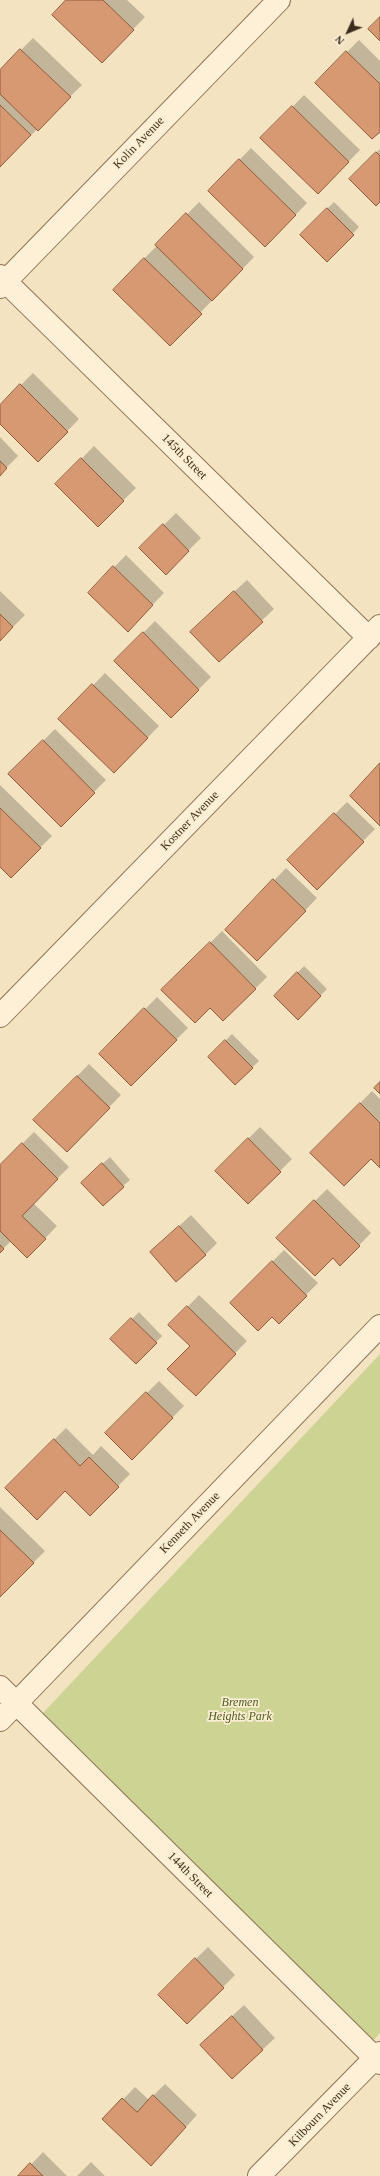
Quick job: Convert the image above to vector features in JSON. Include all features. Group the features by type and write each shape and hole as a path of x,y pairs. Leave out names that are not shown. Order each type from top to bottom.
{"street":[{"name":"Kolin Avenue","path":"2,281 279,0"},
{"name":"145th Street","path":"2,281 374,632"},
{"name":"Kostner Avenue","path":"0,1016 374,632"},
{"name":"Kenneth Avenue","path":"0,1720 380,1326"},
{"name":"144th Street","path":"0,1687 378,2058"},
{"name":"Kilbourn Avenue","path":"259,2176 378,2058"}],"green space":[{"name":"Bremen Heights Park","path":"380,1354 380,2033 373,2041 43,1713"}],"building":[{"path":"66,0 103,0 134,30 102,63 52,15"},
{"path":"380,17 380,41 368,29"},
{"path":"20,49 71,97 38,131 0,94 0,70"},
{"path":"346,51 380,84 380,132 372,139 315,83"},
{"path":"0,105 31,135 0,167"},
{"path":"292,106 349,162 318,194 260,138"},
{"path":"376,152 380,156 380,202 376,206 349,179"},
{"path":"239,159 296,215 265,247 208,191"},
{"path":"327,208 354,235 327,262 300,235"},
{"path":"186,213 243,269 212,301 155,245"},
{"path":"144,258 202,314 170,346 113,290"},
{"path":"20,384 68,432 38,462 0,424 0,405"},
{"path":"81,458 124,501 98,527 55,484"},
{"path":"0,461 7,468 0,476"},
{"path":"163,524 189,551 166,575 139,548"},
{"path":"113,566 153,605 128,632 88,593"},
{"path":"234,591 263,622 219,662 190,632"},
{"path":"0,614 13,627 0,641"},
{"path":"143,632 199,690 171,718 114,661"},
{"path":"92,684 148,738 114,773 58,719"},
{"path":"43,740 95,793 61,827 8,774"},
{"path":"380,763 380,826 350,796"},
{"path":"0,808 41,848 11,878 0,867"},
{"path":"334,813 364,842 317,890 287,860"},
{"path":"273,879 306,911 257,961 225,930"},
{"path":"210,942 256,989 223,1021 210,1008 195,1023 161,990"},
{"path":"297,972 321,996 298,1020 274,996"},
{"path":"144,1008 177,1040 131,1086 99,1054"},
{"path":"225,1040 253,1068 235,1085 208,1057"},
{"path":"77,1076 110,1108 67,1152 33,1120"},
{"path":"380,1082 380,1094 374,1088"},
{"path":"360,1103 380,1123 380,1168 371,1159 344,1186 310,1153"},
{"path":"248,1138 281,1172 248,1204 215,1171"},
{"path":"22,1143 58,1179 22,1216 46,1239 27,1258 0,1231 0,1165"},
{"path":"102,1163 124,1187 103,1206 81,1183"},
{"path":"314,1200 360,1246 340,1266 333,1258 315,1276 276,1238"},
{"path":"179,1226 206,1255 176,1282 150,1252"},
{"path":"0,1245 4,1249 0,1253"},
{"path":"272,1261 307,1296 279,1324 272,1317 258,1331 230,1303"},
{"path":"187,1306 236,1354 196,1396 167,1369 190,1346 168,1325"},
{"path":"131,1318 157,1343 136,1364 110,1339"},
{"path":"146,1392 173,1418 132,1460 105,1433"},
{"path":"54,1439 80,1466 89,1457 119,1487 90,1516 65,1491 37,1520 5,1488"},
{"path":"0,1530 34,1563 0,1597"},
{"path":"195,1958 224,1988 187,2024 158,1995"},
{"path":"232,2016 263,2050 232,2079 200,2045"},
{"path":"153,2095 186,2127 151,2166 102,2119 122,2098 137,2112"},
{"path":"30,2163 43,2176 18,2176"}]}
